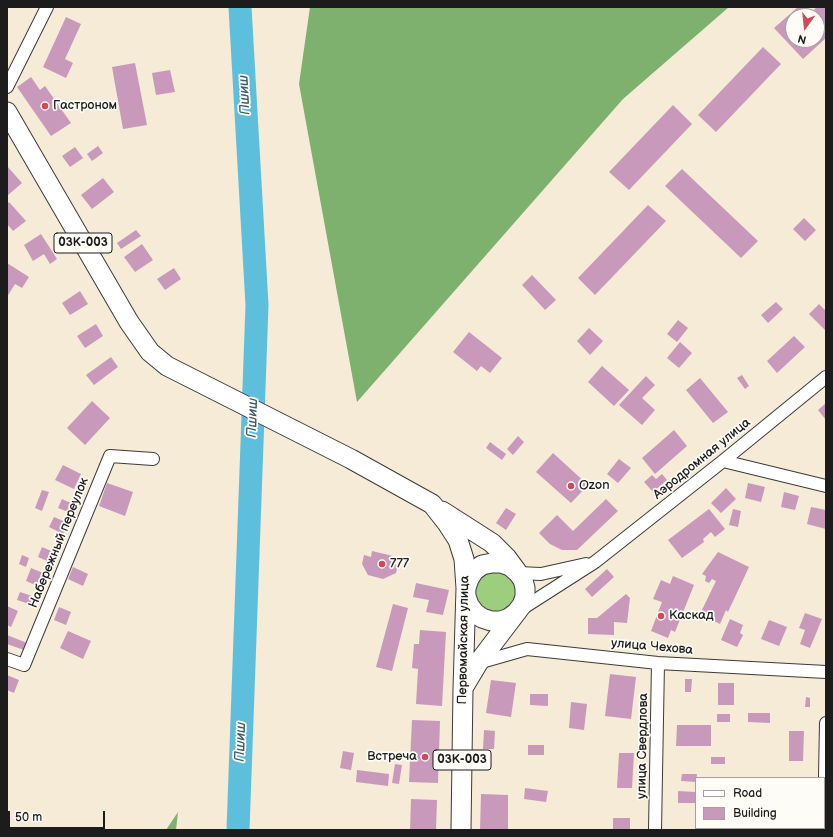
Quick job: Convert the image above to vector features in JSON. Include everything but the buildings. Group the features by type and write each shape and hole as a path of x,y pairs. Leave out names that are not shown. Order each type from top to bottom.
{"main road":[{"name":"Первомайская улица","path":"7,112 129,322 150,352 167,366 351,459 432,504 458,540 464,559 466,592 461,830"},
{"name":"03К-003","path":"432,504 492,543 518,572 523,580 525,588 525,597 522,605 478,664 463,689"},
{"path":"517,612 509,618 501,621 491,621 482,618 474,613 469,605 466,592 469,579 474,571 482,565 501,563 510,566 518,572"}],"street":[{"path":"7,87 47,7"},
{"name":"Аэродромная улица","path":"517,612 595,562 826,377"},
{"name":"Набережный переулок","path":"7,659 24,665 110,456 153,459"},
{"path":"723,461 826,486"},
{"name":"Аэродромная улица","path":"518,572 541,574 595,562"},
{"name":"улица Чехова","path":"478,664 527,649 658,663 826,672"},
{"name":"улица Свердлова","path":"655,830 658,663"},
{"path":"825,777 826,723"}],"green space":[{"path":"310,7 729,7 623,99 357,402 299,84"},
{"path":"496,571 510,577 516,591 510,605 496,611 482,605 476,591 482,577"},
{"path":"178,812 176,830 166,830"}],"waterway":[{"name":"Пшиш","path":"238,830 257,305 240,7"}],"place":[{"name":"Гастроном","path":"45,106"},
{"name":"Ozon","path":"571,486"},
{"name":"777","path":"382,564"},
{"name":"Каскад","path":"661,616"},
{"name":"Встреча","path":"425,757"}]}
